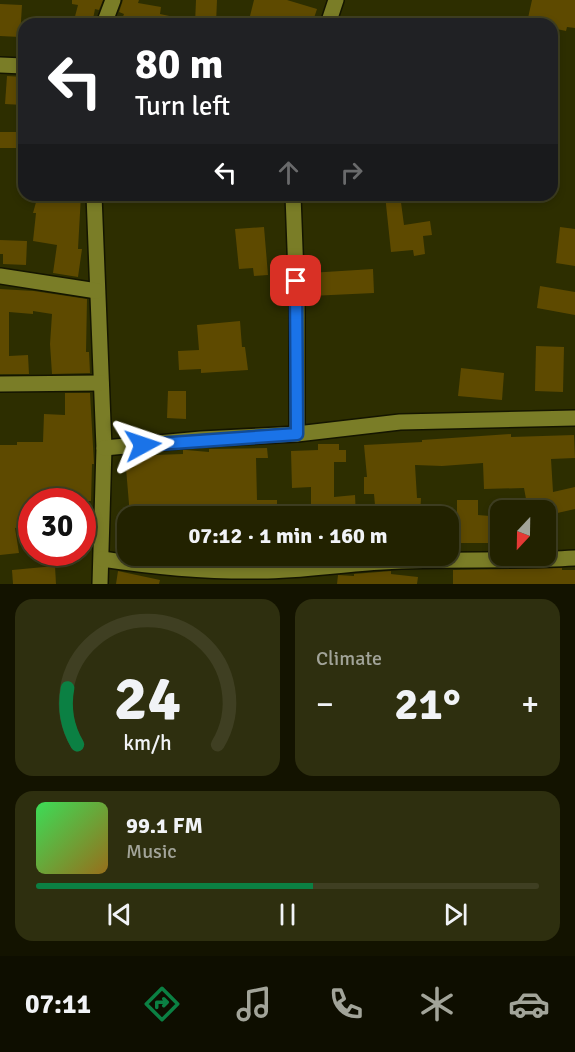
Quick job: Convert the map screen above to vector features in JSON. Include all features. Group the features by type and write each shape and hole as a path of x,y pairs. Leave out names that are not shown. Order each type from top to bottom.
{"street":[{"path":"106,18 113,0"},
{"path":"330,18 336,0"},
{"path":"0,64 18,66"},
{"path":"94,201 104,448 100,584"},
{"path":"293,201 297,302 297,434"},
{"path":"0,276 97,291"},
{"path":"0,384 101,383"},
{"path":"104,448 201,439 297,434 399,422 575,418"},
{"path":"102,559 207,571 263,572 384,562 524,561 575,558"}],"building":[{"path":"72,0 103,0 99,10 95,9 93,18 75,18 78,5 72,4"},
{"path":"123,0 139,0 138,3 161,7 160,14 179,18 122,18 124,14 119,12"},
{"path":"196,0 217,0 216,18 195,18"},
{"path":"254,0 287,0 317,9 314,18 250,18"},
{"path":"532,0 575,0 575,28 567,27 566,31 558,29 558,18 528,18"},
{"path":"0,4 22,5 21,18 18,18 18,37 0,36"},
{"path":"7,76 18,77 18,105 5,104"},
{"path":"0,132 18,132 18,148 0,148"},
{"path":"36,201 81,201 78,249 82,249 78,277 53,273 57,245 33,241 36,213 33,213"},
{"path":"386,201 401,201 404,225 430,221 432,235 423,236 425,254 414,256 413,250 391,252"},
{"path":"264,227 268,275 254,276 253,268 239,269 235,229"},
{"path":"560,227 575,229 575,266 556,263"},
{"path":"0,240 27,241 26,265 3,264"},
{"path":"373,269 374,293 310,296 309,273"},
{"path":"540,286 575,292 575,315 537,308"},
{"path":"0,289 34,291 87,299 86,352 89,352 90,373 52,374 50,344 52,314 33,311 33,314 9,312 9,356 28,355 29,374 0,374"},
{"path":"240,321 242,347 245,347 248,370 201,373 201,369 179,370 178,351 199,350 197,325"},
{"path":"536,346 564,347 563,392 535,391"},
{"path":"461,368 504,373 502,400 458,396"},
{"path":"168,391 186,391 186,419 167,418"},
{"path":"65,393 90,393 94,464 92,464 91,488 18,488 18,528 15,528 18,553 0,555 0,445 17,445 17,442 43,442 44,414 65,415"},
{"path":"511,434 511,437 574,435 575,458 551,459 553,492 575,487 575,509 556,513 556,500 526,500 524,488 484,489 483,463 415,465 417,498 421,498 421,506 375,506 374,494 364,494 364,477 367,477 364,445 422,442 422,440"},
{"path":"318,444 339,444 339,450 346,450 346,462 334,462 334,497 355,495 356,506 311,506 311,487 292,488 291,451 318,450"},
{"path":"267,448 268,458 256,458 257,500 277,500 277,506 129,506 125,456 183,454 183,450 209,452 209,449"},
{"path":"457,500 478,500 478,515 490,516 490,543 459,543 459,506 457,506"},
{"path":"55,566 56,584 13,584 12,570"},
{"path":"562,568 562,570 575,570 575,584 453,584 453,570"},
{"path":"118,571 160,580 159,584 116,584"},
{"path":"391,571 391,574 418,577 417,584 337,584 338,575 354,576 354,574"}],"route":[{"path":"143,445 201,439 297,434 296,281"}]}
